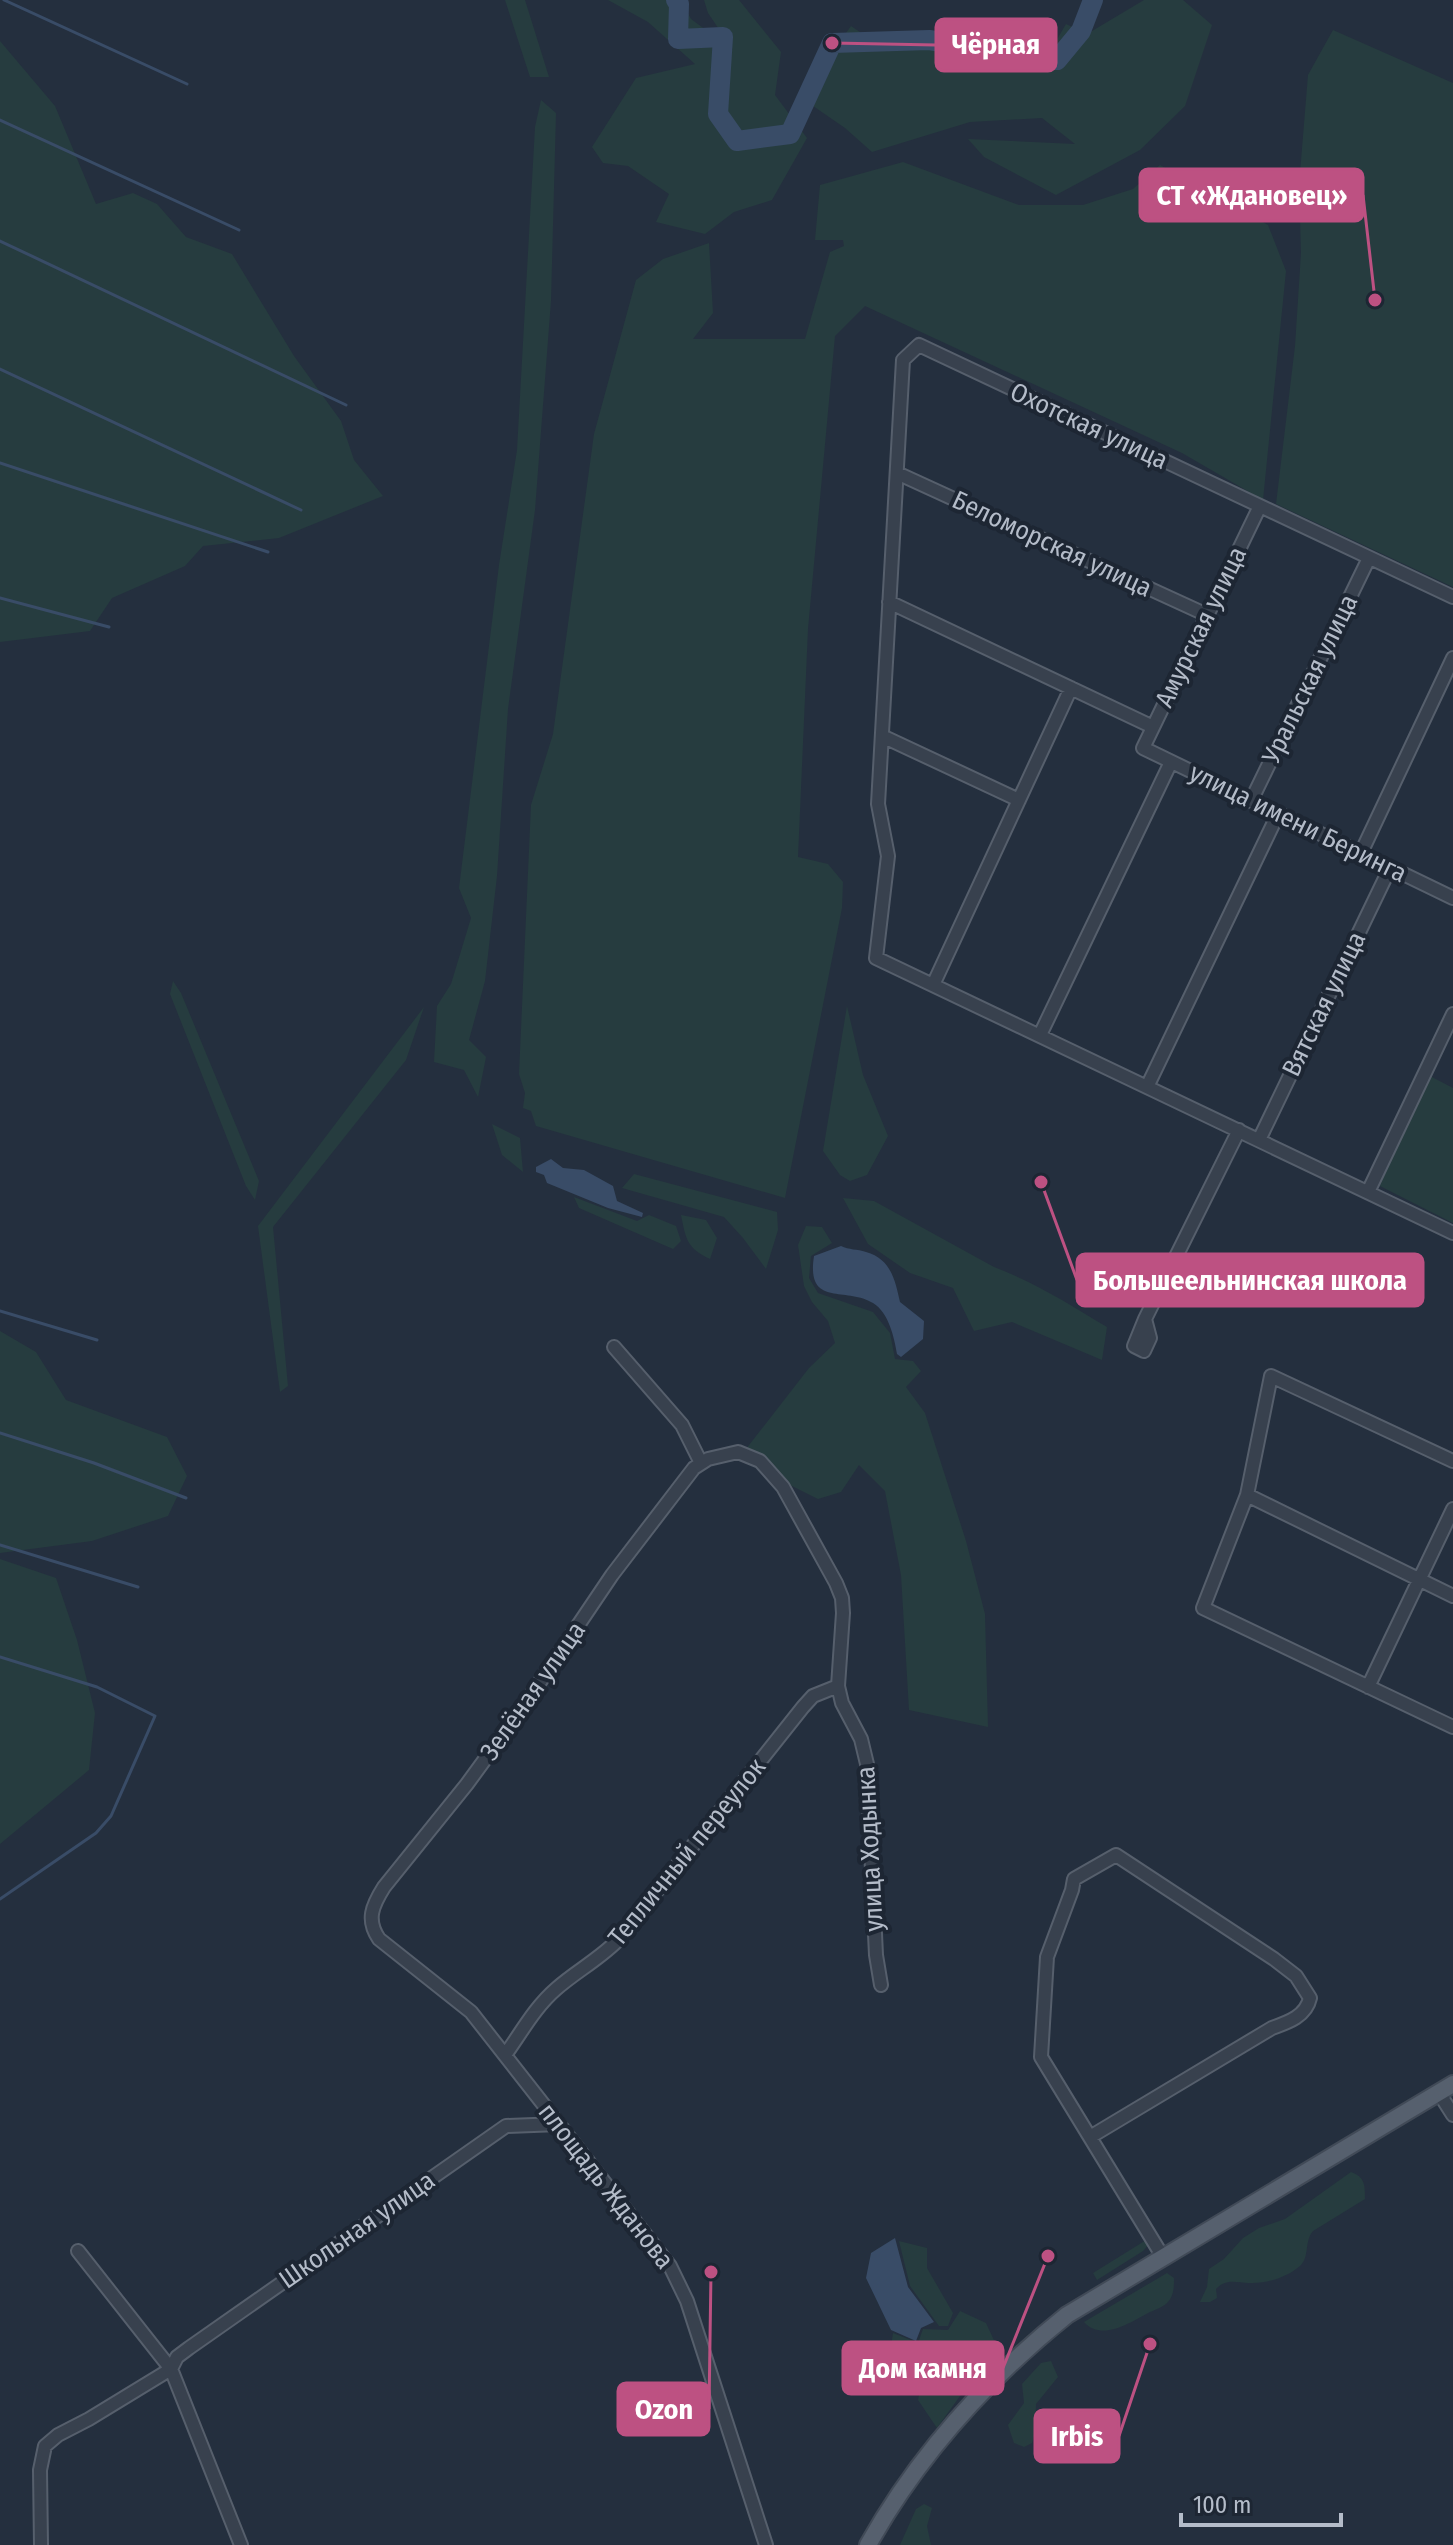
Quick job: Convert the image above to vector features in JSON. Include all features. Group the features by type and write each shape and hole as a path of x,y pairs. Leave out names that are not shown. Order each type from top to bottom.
{"main road":[{"path":"868,2545 914,2471 943,2433 1023,2352 1067,2315 1446,2089"}],"street":[{"name":"Охотская улица","path":"897,473 903,360 919,345 1453,597"},
{"path":"897,473 878,804 888,856 876,958 1453,1233"},
{"name":"Беломорская улица","path":"897,473 1207,615"},
{"name":"Амурская улица","path":"1143,748 1260,506"},
{"name":"Уральская улица","path":"1251,801 1369,558"},
{"path":"889,602 1153,727"},
{"path":"1360,855 1453,658"},
{"path":"933,985 1071,688"},
{"path":"882,736 1019,800"},
{"name":"улица имени Беринга","path":"1143,748 1453,898"},
{"path":"1040,1035 1171,762"},
{"path":"1147,1087 1278,814"},
{"name":"Вятская улица","path":"1259,1140 1390,868"},
{"path":"1368,1192 1453,1014"},
{"path":"1145,1319 1239,1130"},
{"path":"614,1347 682,1425 704,1461"},
{"path":"1453,1461 1271,1376 1247,1495 1203,1608 1453,1727"},
{"name":"улица Ходынка","path":"704,1461 738,1452 760,1461 783,1487 842,1598 838,1686 842,1703 861,1739 867,1764 876,1955 881,1985"},
{"name":"Зелёная улица","path":"372,1929 371,1912 384,1887 467,1784 612,1575 645,1535 680,1484 704,1461"},
{"path":"1247,1495 1453,1596"},
{"path":"1368,1687 1453,1509"},
{"name":"Тепличный переулок","path":"505,2055 556,1988 617,1941 803,1707 813,1696 838,1686"},
{"path":"1090,2137 1272,2028 1300,2015 1309,2005 1310,1998 1296,1976 1274,1959 1116,1855 1074,1879 1047,1957 1041,2057 1163,2257"},
{"name":"площадь Жданова","path":"372,1929 379,1939 471,2012 670,2266 681,2286 766,2545"},
{"path":"1446,2089 1453,2115"},
{"name":"Школьная улица","path":"41,2545 40,2470 45,2446 58,2435 171,2369 177,2357 189,2348 506,2126 559,2124"},
{"path":"78,2251 171,2369 241,2545"}],"green space":[{"path":"505,0 525,0 549,77 530,77"},
{"path":"608,0 681,0 691,19 733,50 708,13 704,0 739,0 781,52 775,95 807,138 772,200 734,212 705,234 656,222 669,194 628,166 603,163 592,147 636,78 695,64 648,22"},
{"path":"1144,0 1183,0 1212,25 1185,106 1140,150 1056,195 984,157 968,139 1075,144 1042,118 970,122 872,152 845,128 800,97 851,26 885,49 1021,34 1049,53 1066,24 1087,34"},
{"path":"1333,30 1453,83 1453,587 1276,504 1295,346 1301,253 1299,185 1308,75"},
{"path":"0,41 55,106 96,204 133,193 157,204 186,237 232,254 294,356 341,421 354,460 383,496 279,538 203,546 185,566 112,598 90,631 0,642"},
{"path":"541,100 556,113 551,301 535,510 508,709 497,876 485,981 469,1040 486,1057 478,1097 464,1070 434,1062 437,1006 451,984 471,918 459,888 499,565 517,450 535,127"},
{"path":"903,162 1019,205 1083,205 1133,189 1160,165 1268,225 1286,271 1263,500 1182,453 865,306 835,336 808,629 798,857 828,864 843,882 842,908 785,1198 536,1126 531,1111 523,1108 525,1093 519,1074 531,805 553,734 594,434 636,280 663,259 709,243 713,313 693,339 805,339 830,252 844,246 843,240 815,240 820,185"},
{"path":"173,981 181,993 259,1181 255,1200 246,1186 170,994"},
{"path":"847,1006 863,1075 888,1136 867,1175 850,1181 840,1175 823,1151"},
{"path":"424,1007 406,1060 273,1227 288,1386 280,1392 258,1226"},
{"path":"1430,1076 1453,1088 1453,1223 1376,1184"},
{"path":"492,1124 520,1138 523,1172 502,1155"},
{"path":"634,1174 777,1212 778,1230 766,1269 724,1217 622,1188"},
{"path":"574,1197 637,1221 649,1215 676,1226 681,1241 673,1249 579,1208"},
{"path":"843,1198 874,1201 994,1267 1052,1294 1107,1327 1102,1360 1012,1322 974,1331 953,1288 910,1273 868,1244"},
{"path":"681,1215 706,1220 717,1238 710,1259 696,1251 689,1242"},
{"path":"806,1226 822,1227 832,1243 811,1256 809,1278 818,1293 873,1312 890,1333 895,1359 913,1361 921,1371 906,1387 925,1413 966,1541 985,1614 988,1727 909,1710 901,1575 885,1491 859,1465 841,1492 818,1499 788,1484 762,1455 746,1449 809,1368 835,1343 828,1321 812,1302 804,1286 798,1245"},
{"path":"0,1331 36,1352 66,1400 167,1437 187,1476 168,1516 92,1541 0,1553"},
{"path":"0,1559 56,1578 77,1640 95,1713 89,1770 0,1844"},
{"path":"1351,2172 1363,2182 1365,2199 1313,2231 1300,2266 1271,2281 1225,2283 1216,2289 1217,2298 1200,2302 1207,2287 1209,2269 1224,2259 1243,2238 1259,2228 1285,2219"},
{"path":"1151,2237 1151,2242 1143,2251 1097,2280 1093,2273"},
{"path":"899,2241 927,2248 927,2268 953,2313 948,2326 939,2326 910,2286"},
{"path":"1167,2273 1174,2278 1174,2288 1163,2306 1126,2325 1108,2330 1091,2328 1084,2322"},
{"path":"960,2311 986,2323 998,2349 995,2364 960,2396 937,2428 918,2400 924,2367 896,2358 891,2346 893,2333 918,2343 923,2329 948,2330"},
{"path":"1051,2361 1058,2377 1036,2404 1035,2434 1032,2443 1024,2447 1014,2443 1008,2425 1024,2403 1022,2384 1041,2363"},
{"path":"924,2504 932,2508 927,2526 931,2545 900,2545 916,2509"}],"water":[{"path":"551,1159 563,1168 584,1170 613,1186 617,1201 643,1213 642,1217 608,1208 547,1183 544,1175 536,1172 536,1167"},
{"path":"841,1246 866,1252 881,1260 894,1278 900,1302 924,1321 923,1339 901,1357 897,1354 887,1319 879,1307 862,1298 830,1293 816,1283 814,1256"},
{"path":"895,2238 908,2287 934,2322 921,2328 916,2341 891,2330 866,2278 871,2253"}],"waterway":[{"path":"4,0 187,84"},
{"path":"676,0 679,4 678,39 723,37 718,114 737,141 790,134 832,43 929,40 1057,60 1081,31 1093,0"},
{"path":"0,120 239,230"},
{"path":"0,241 346,405"},
{"path":"0,369 301,510"},
{"path":"0,463 268,552"},
{"path":"0,598 109,627"},
{"path":"0,1311 97,1340"},
{"path":"0,1433 94,1463 186,1498"},
{"path":"0,1545 138,1587"},
{"path":"0,1657 97,1687 155,1716 111,1816 96,1833 0,1899"}],"place":[{"name":"Чёрная","path":"832,43"},
{"name":"СТ «Ждановец»","path":"1375,300"},
{"name":"Большеельнинская школа","path":"1041,1182"},
{"name":"Дом камня","path":"1048,2256"},
{"name":"Ozon","path":"711,2272"},
{"name":"Irbis","path":"1150,2344"}]}
